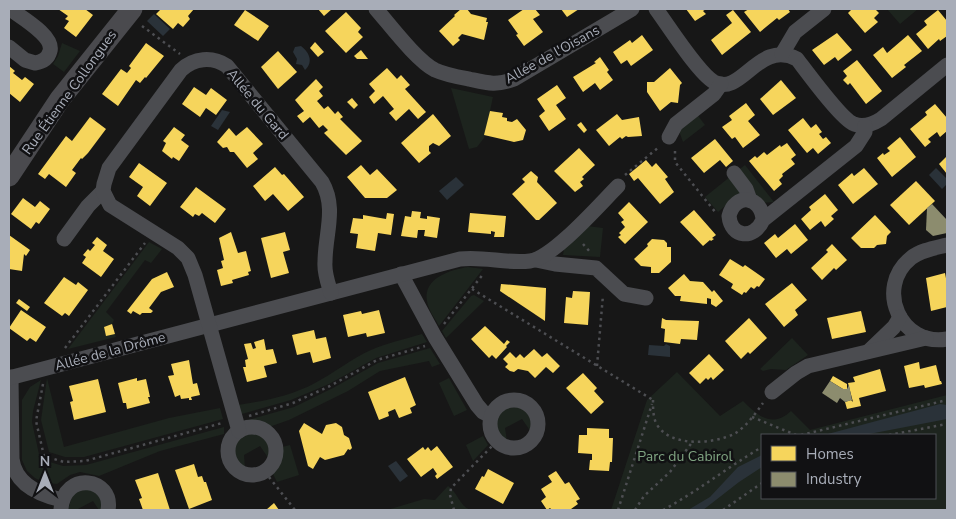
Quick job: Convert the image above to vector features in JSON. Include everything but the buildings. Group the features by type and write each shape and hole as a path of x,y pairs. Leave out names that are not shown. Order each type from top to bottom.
{"main road":[{"name":"Rue Étienne Collongues","path":"9,176 60,99 129,12"}],"street":[{"path":"9,48 25,60 35,64 45,59 50,50 50,44 44,35 10,9"},
{"name":"Allée de l'Oisans","path":"376,9 422,61 434,70 492,84 504,83 514,79 632,9"},
{"path":"656,9 702,71 711,80 721,84 736,81 764,59 782,54 797,59 846,120 855,125 865,126 880,119 947,64"},
{"path":"782,54 795,32 824,9"},
{"name":"Allée du Gard","path":"192,62 209,60 220,62 227,66 322,182 328,192 330,202 324,263 331,293"},
{"path":"192,62 180,70 109,168 103,192 110,205 178,248 188,258 196,275 239,431"},
{"path":"669,138 676,124 714,94 721,84"},
{"path":"763,220 760,208 750,200 744,200 734,205 729,216 733,228 744,234 756,231 763,220 856,146 864,132 865,126"},
{"path":"734,173 746,189 750,200"},
{"path":"536,260 553,250 618,186"},
{"path":"64,239 88,206 103,192"},
{"path":"947,245 919,253 910,258 894,283 894,301 900,318 912,331 926,338 936,340 947,339"},
{"name":"Allée de la Drôme","path":"108,510 107,498 103,490 88,482 72,486 65,492 61,505 23,482 15,471 12,459 10,378 460,258 536,260 555,264 592,266 599,270 624,294 646,298"},
{"path":"402,274 435,336 477,405 483,412 491,416"},
{"path":"869,351 894,327 900,318"},
{"path":"772,392 808,366 926,338"},
{"path":"517,399 525,401 532,406 539,420 539,429 536,436 530,442 523,447 515,448 507,447 497,441 491,431 491,416 495,408 501,403 517,399"},
{"path":"254,427 268,433 273,439 276,453 270,467 264,472 257,475 248,475 240,473 234,468 228,452 229,444 233,436 239,431 254,427"}],"path":[{"path":"129,12 192,62"},
{"path":"618,186 620,179 669,138 675,150 675,162 717,215 729,216"},
{"path":"37,410 44,379 52,366 153,232"},
{"path":"435,336 487,270 492,258"},
{"path":"597,366 605,276"},
{"path":"472,289 653,400"},
{"path":"653,400 655,418 662,432 678,439 693,442 722,439 741,429 772,392"},
{"path":"618,510 653,400"},
{"path":"805,434 947,400"},
{"path":"752,417 794,434"},
{"path":"894,434 947,424"},
{"path":"454,510 450,495 451,488 497,441"},
{"path":"635,510 644,496 670,472 693,442"},
{"path":"663,510 690,496 730,466 761,448"},
{"path":"264,472 295,510"},
{"path":"723,510 761,484"}],"green space":[{"path":"887,9 918,9 900,24"},
{"path":"62,43 80,51 64,72 53,64"},
{"path":"451,88 493,97 484,138 477,147 469,149"},
{"path":"696,113 705,125 683,142 678,128"},
{"path":"745,165 774,202 762,203 737,171"},
{"path":"731,176 743,191 718,212 705,197"},
{"path":"587,226 603,228 600,257 563,255 564,249"},
{"path":"149,242 162,249 151,263 145,260 106,312 114,320 112,324 104,327 106,335 115,334 116,337 68,349"},
{"path":"468,267 483,269 439,326 430,311 427,301 429,286 439,276 453,270"},
{"path":"474,295 484,301 446,338 442,331 471,296"},
{"path":"422,334 427,342 376,358 329,384 291,400 242,414 239,412 238,405 287,395 315,383 371,350"},
{"path":"792,338 808,355 786,370 771,369 763,371 760,369"},
{"path":"430,348 440,364 432,367 429,361 380,371 348,391 289,420 269,427 262,423 248,420 294,407 378,363"},
{"name":"Parc du Cabirol","path":"677,372 720,416 743,401 765,418 777,419 791,411 810,430 947,395 947,510 611,510 647,400"},
{"path":"47,378 64,447 169,418 220,408 223,419 84,457 65,457 49,452 41,420"},
{"path":"449,378 467,410 454,416 439,383"},
{"path":"41,380 32,422 40,459 63,466 86,465 224,427 224,434 160,451 99,476 80,472 70,475 57,484 45,483 27,471 22,460 22,400 30,387"},
{"path":"515,406 527,412 531,418 531,432 522,419 505,428 507,441 498,431 496,420 502,411"},
{"path":"253,433 262,436 269,445 269,459 260,446 244,455 245,468 236,458 235,447 240,438"},
{"path":"483,436 488,445 473,461 466,445"},
{"path":"290,445 299,475 277,482 273,474 281,462 282,447"},
{"path":"448,486 463,505 470,510 387,510 424,499 435,500"},
{"path":"86,488 99,494 103,510 99,510 93,501 76,510 68,510 73,493"}],"shaded area":[{"path":"154,14 170,29 163,36 147,21"},
{"path":"301,46 306,51 310,60 305,70 302,65 296,64 297,59 293,52 295,47"},
{"path":"222,110 230,112 218,130 211,126"},
{"path":"936,168 947,179 947,184 942,189 929,175"},
{"path":"456,177 464,185 447,200 439,191"},
{"path":"666,344 670,346 670,357 648,355 649,345 664,346"},
{"path":"940,404 947,405 947,419 869,434 828,434"},
{"path":"761,456 761,468 703,510 688,510 710,497 738,467"},
{"path":"396,461 408,476 400,482 388,466"}]}
